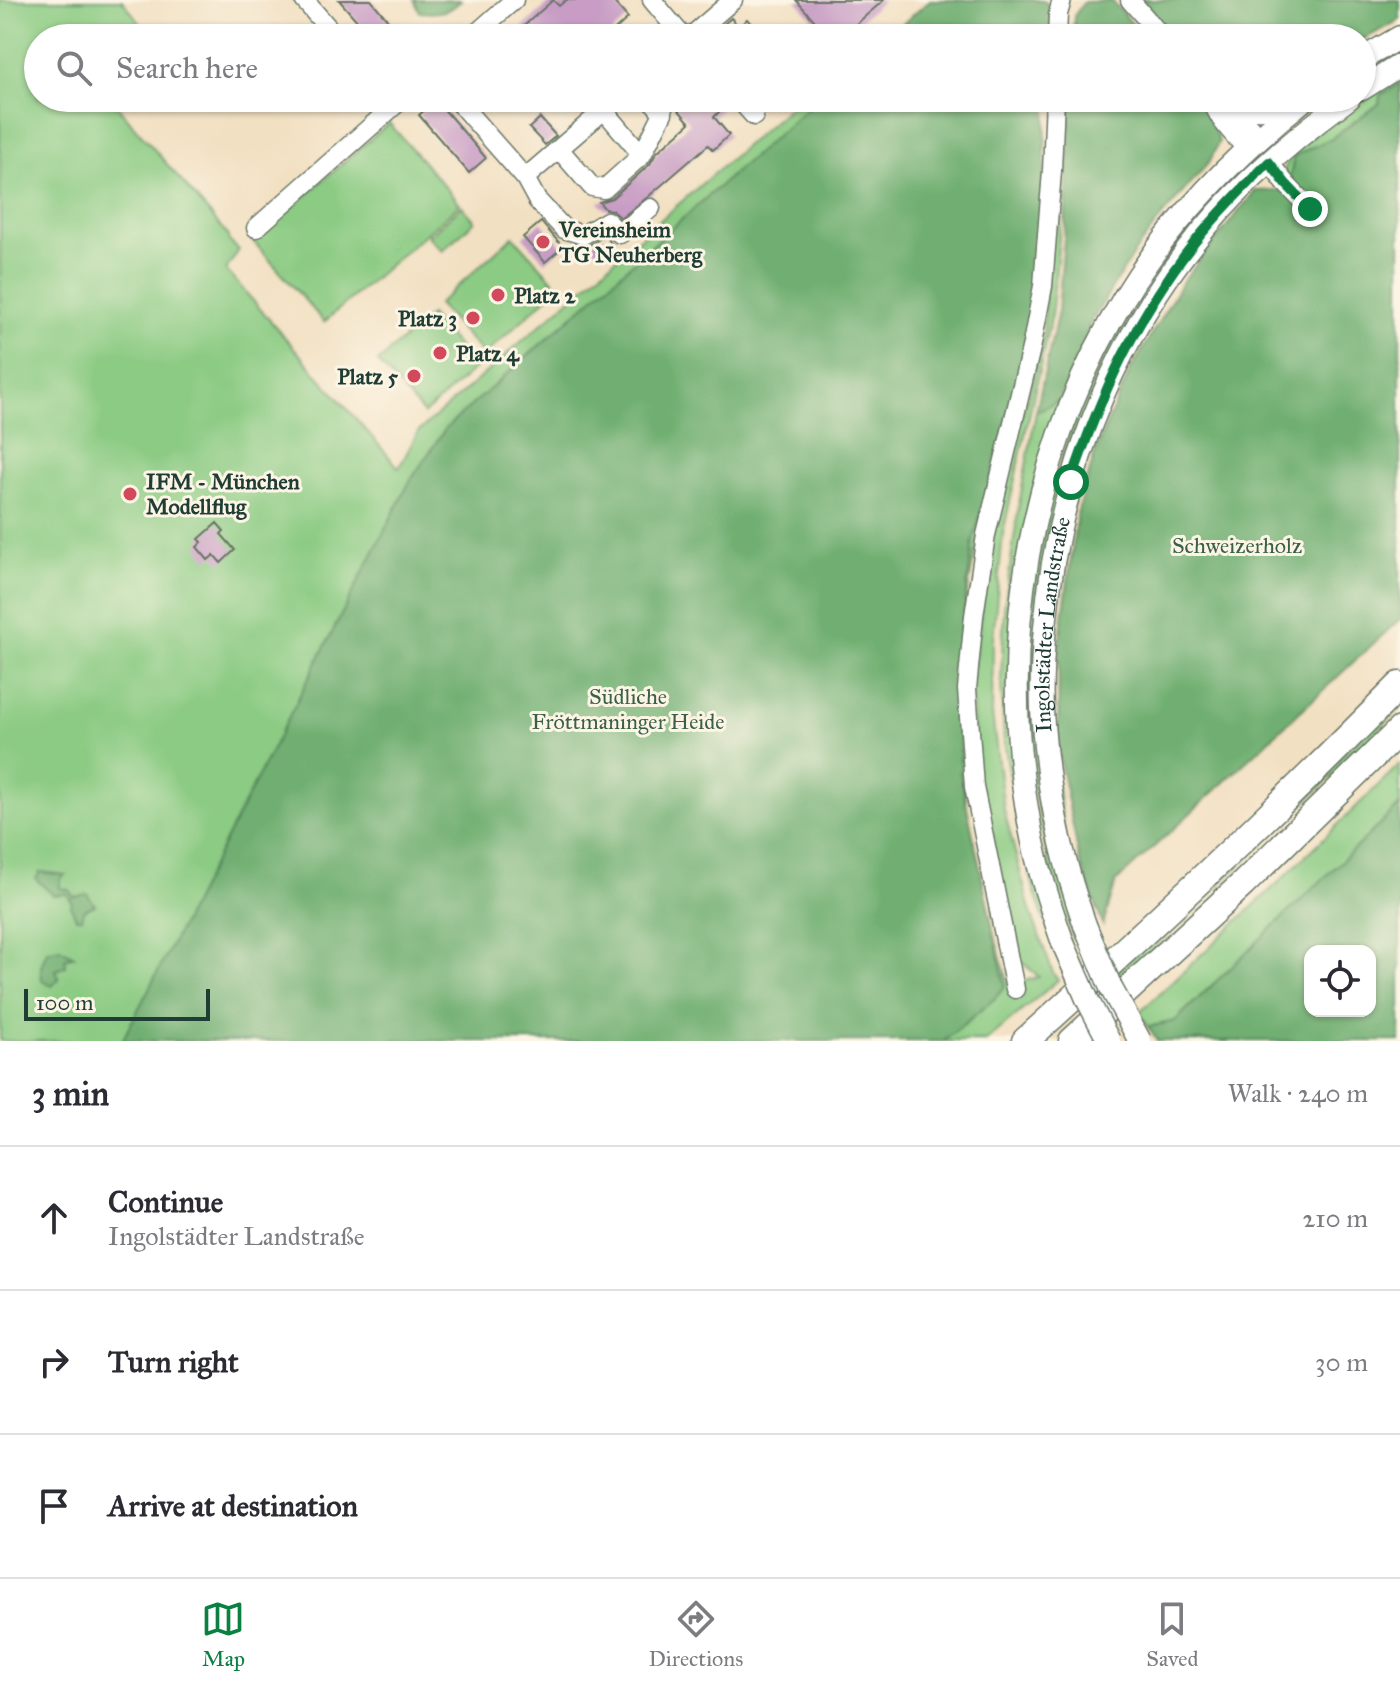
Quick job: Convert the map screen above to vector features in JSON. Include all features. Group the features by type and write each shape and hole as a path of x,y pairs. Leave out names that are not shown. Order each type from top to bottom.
{"highway":[{"path":"1025,1041 1210,871 1400,685"},
{"path":"1072,1041 1243,884 1400,730"}],"main road":[{"path":"1376,51 1400,37"},
{"path":"1376,80 1400,65"},
{"name":"Ingolstädter Landstraße","path":"1109,1041 1063,943 1030,829 1020,760 1015,688 1024,571 1039,500 1059,436 1087,367 1124,298 1151,257 1220,174 1289,112"},
{"name":"Ingolstädter Landstraße","path":"1140,1041 1111,988 1085,925 1071,885 1053,810 1042,722 1042,660 1047,598 1062,517 1074,472 1105,389 1160,290 1232,198 1302,133 1330,112"},
{"path":"1252,144 1269,162"}],"street":[{"path":"304,0 325,24"},
{"path":"487,24 514,0"},
{"path":"652,0 673,24"},
{"path":"703,24 733,0"},
{"path":"1058,24 1062,0"},
{"path":"1130,0 1151,24"},
{"path":"256,228 383,112"},
{"path":"474,112 525,178 537,200 564,229 583,235 607,221 620,234 651,208"},
{"path":"525,178 602,112"},
{"path":"616,112 642,155"},
{"path":"559,149 592,187 604,189 642,155 662,112"},
{"path":"750,112 754,116"},
{"path":"1015,989 974,787 967,689 986,535 1043,286 1054,112"},
{"path":"1217,112 1232,134 1252,144"},
{"path":"1236,112 1245,122 1252,144"},
{"path":"1269,162 1310,209"}],"green space":[{"name":"Südliche Fröttmaninger Heide","path":"0,0 122,0 141,24 24,24 24,112 122,112 239,250 226,270 399,468 418,432 784,112 1040,112 998,437 967,594 959,681 959,726 969,828 981,890 1009,985 1039,977 1017,958 977,783 971,683 996,508 1043,335 1059,112 1066,112 1051,317 1003,533 993,638 992,714 1004,810 1030,910 1058,980 986,1041 0,1041"},
{"path":"414,0 461,0 447,10 432,13 420,12"},
{"path":"930,0 1036,0 1046,2 1051,11 1051,24 903,24"},
{"path":"1138,0 1400,0 1400,20 1376,33 1376,24 1158,24"},
{"path":"1112,1 1133,24 1074,24 1074,16 1084,2"},
{"path":"1400,73 1400,84 1380,95 1376,106 1376,88"},
{"name":"Schweizerholz","path":"1400,84 1400,619 1116,882 1103,925 1080,862 1058,752 1059,646 1077,514 1097,446 1130,371 1182,282 1255,191 1288,190 1294,156 1330,139 1368,112 1376,112 1380,95"},
{"name":"Südliche Fröttmaninger Heide","path":"803,112 1046,112 1041,251 1029,333 973,541 960,643 960,774 1005,986 994,999 944,1041 123,1041 410,481 446,428"},
{"path":"1070,112 1206,112 1219,141 1210,161 1132,256 1091,322 1060,400 1036,412 1058,311"},
{"path":"1343,112 1368,112 1330,139 1294,156 1289,190 1283,172 1293,151"},
{"path":"389,123 460,204 324,322 253,241"},
{"path":"1235,171 1237,174 1186,232 1158,272 1121,340 1036,633 1079,934 1072,938 1047,857 1032,782 1025,670 1036,551 1070,430 1114,335 1164,255"},
{"path":"462,206 475,221 442,251 428,236"},
{"path":"513,236 559,287 484,355 438,304"},
{"path":"430,315 476,367 424,414 378,362"},
{"path":"1060,400 1029,504 1008,686 1055,950 1035,893 1018,826 1004,741 1001,683 1004,609 1036,412"},
{"path":"1400,699 1400,708 1121,980 1118,972"},
{"path":"1400,764 1400,805 1175,1021 1148,1027 1140,1012"},
{"path":"1400,805 1400,1041 1157,1041 1148,1027 1175,1021"},
{"path":"40,872 65,875 61,878 60,888 69,890 74,897 87,894 95,905 84,910 82,918 76,918 67,894 53,895 36,879"},
{"path":"60,948 74,956 65,959 66,966 56,970 59,979 52,986 42,980 41,966 47,951"}],"building":[{"path":"339,0 371,0 391,24 360,24"},
{"path":"553,0 559,6 566,0 612,0 628,18 621,24 526,24"},
{"path":"796,0 884,0 856,24 817,24"},
{"path":"422,112 446,112 486,158 469,173 419,115"},
{"path":"680,112 719,112 714,117 729,135 713,150 708,145 621,218 612,210 605,209 599,202 612,198 690,123"},
{"path":"540,118 556,136 545,145 529,128"},
{"name":"Vereinsheim TG Neuherberg","path":"541,222 563,247 545,262 523,237"},
{"path":"605,236 613,245 610,250 595,250 591,244"},
{"path":"217,523 224,531 221,534 235,550 221,563 214,555 208,560 197,547 202,542 199,539"}],"place":[{"name":"Vereinsheim TG Neuherberg","path":"543,242"},
{"name":"Platz 2","path":"498,295"},
{"name":"Platz 3","path":"473,318"},
{"name":"Platz 4","path":"440,353"},
{"name":"Platz 5","path":"414,376"},
{"name":"IFM - München Modellflug","path":"130,494"}],"route":[{"path":"1071,482 1105,389 1133,334 1193,244 1232,198 1269,162 1310,209"}]}
